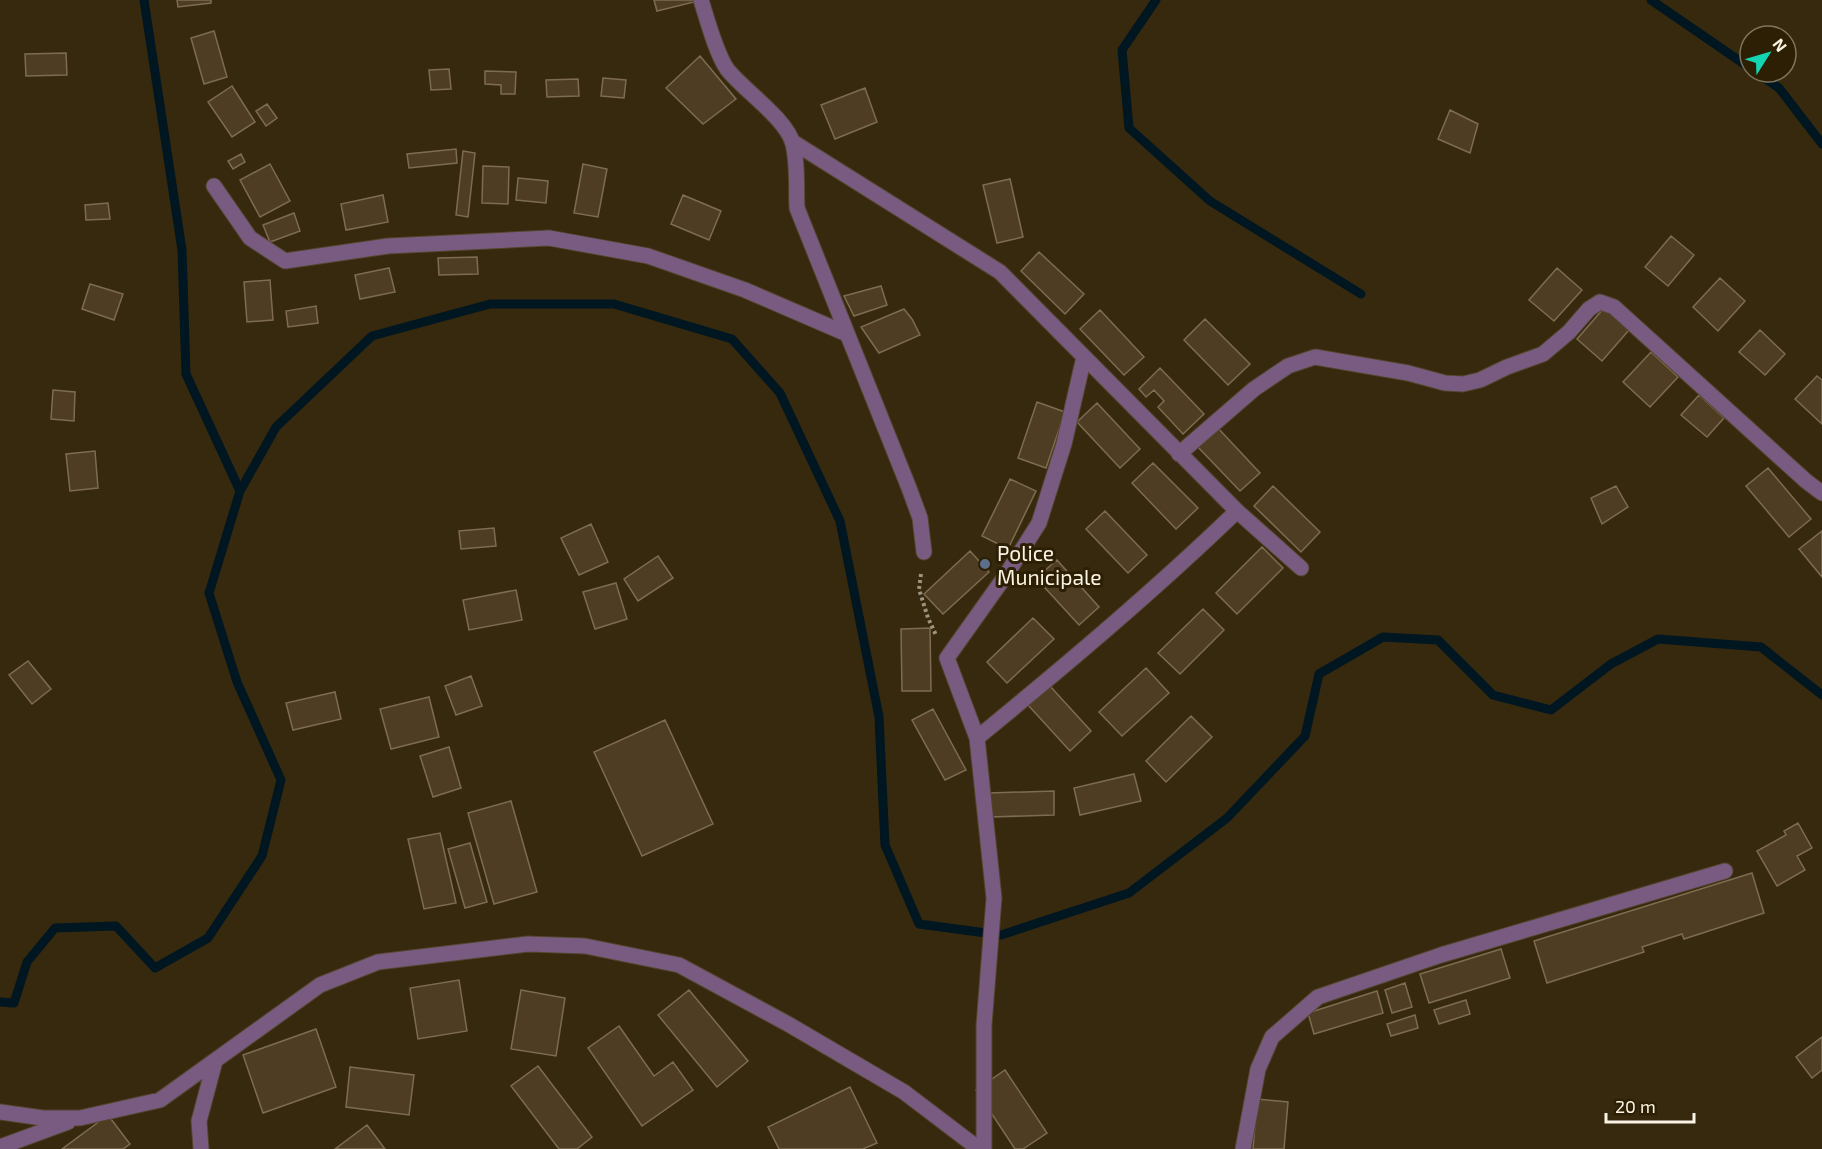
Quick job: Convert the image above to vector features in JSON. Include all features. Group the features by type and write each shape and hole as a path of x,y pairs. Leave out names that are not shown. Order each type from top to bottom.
{"street":[{"path":"701,0 709,27 726,68 776,117 792,142 796,168 797,208 920,518 924,552"},
{"path":"792,142 1000,272 1179,454 1237,511 1301,568"},
{"path":"214,186 250,238 285,261 388,246 549,238 648,256 745,290 847,334"},
{"path":"1179,454 1254,389 1288,366 1315,357 1408,373 1445,384 1463,384 1480,380 1543,354 1569,332 1589,309 1600,302 1614,307 1822,493"},
{"path":"981,1149 984,1025 994,898 977,738 947,658 1006,575 1039,523 1064,444 1084,357"},
{"path":"977,738 1114,623 1185,561 1237,511"},
{"path":"1243,1149 1258,1069 1272,1036 1318,997 1441,955 1725,871"},
{"path":"0,1147 80,1118 160,1100 320,986 378,962 528,944 585,946 679,965 788,1024 904,1092 981,1149"},
{"path":"201,1149 199,1121 214,1061"},
{"path":"0,1112 43,1118 80,1118"}],"path":[{"path":"924,552 919,589 928,618 947,658"}],"building":[{"path":"177,0 211,0 211,3 178,7"},
{"path":"654,0 694,0 694,2 657,11"},
{"path":"214,31 227,77 204,84 191,38"},
{"path":"66,53 67,75 26,76 25,54"},
{"path":"700,56 736,99 703,124 666,88"},
{"path":"449,69 451,89 431,90 429,70"},
{"path":"485,71 516,72 515,94 501,94 501,85 485,84"},
{"path":"603,78 626,80 624,98 601,96"},
{"path":"578,79 579,96 547,97 546,80"},
{"path":"232,86 255,122 232,137 208,102"},
{"path":"865,88 877,122 835,139 821,105"},
{"path":"267,104 277,118 266,126 256,111"},
{"path":"1450,110 1478,124 1470,153 1438,139"},
{"path":"456,149 457,163 409,168 407,154"},
{"path":"463,151 475,153 468,217 456,215"},
{"path":"241,154 245,162 233,169 228,161"},
{"path":"270,164 290,201 260,217 240,180"},
{"path":"583,164 607,169 598,217 574,213"},
{"path":"483,166 509,167 508,204 482,203"},
{"path":"518,178 548,181 546,203 516,200"},
{"path":"1010,179 1023,237 997,243 983,185"},
{"path":"383,195 388,222 346,230 341,204"},
{"path":"683,195 721,211 709,240 671,224"},
{"path":"108,203 110,219 86,220 85,205"},
{"path":"294,213 300,231 270,242 263,225"},
{"path":"1671,236 1694,255 1668,286 1645,267"},
{"path":"1039,252 1084,294 1065,314 1021,271"},
{"path":"477,257 478,274 439,275 438,258"},
{"path":"389,268 395,292 360,299 355,275"},
{"path":"1557,268 1582,290 1554,321 1529,300"},
{"path":"1720,278 1745,301 1718,331 1693,307"},
{"path":"270,280 273,320 247,322 244,282"},
{"path":"90,284 123,294 114,320 82,309"},
{"path":"881,286 887,305 854,316 844,296"},
{"path":"316,306 318,323 288,327 286,311"},
{"path":"1604,308 1629,330 1602,361 1577,339"},
{"path":"904,309 920,335 879,353 861,327"},
{"path":"1100,310 1144,357 1124,375 1080,329"},
{"path":"1205,319 1250,364 1228,385 1184,340"},
{"path":"1760,330 1785,354 1765,375 1739,352"},
{"path":"1651,352 1678,377 1650,407 1623,382"},
{"path":"1160,368 1204,414 1183,434 1158,407 1164,401 1154,390 1146,397 1139,389"},
{"path":"1817,376 1822,380 1822,424 1795,399"},
{"path":"53,390 75,392 74,421 51,419"},
{"path":"1699,395 1724,418 1707,437 1681,415"},
{"path":"1037,402 1065,412 1046,468 1018,458"},
{"path":"1097,403 1140,449 1120,468 1077,422"},
{"path":"1216,426 1260,473 1240,491 1196,445"},
{"path":"95,451 98,488 70,491 66,454"},
{"path":"1153,463 1198,508 1176,529 1132,483"},
{"path":"1768,468 1811,519 1789,537 1746,486"},
{"path":"1010,479 1036,491 1008,549 982,536"},
{"path":"1273,486 1320,532 1301,552 1254,506"},
{"path":"1616,486 1628,507 1602,524 1591,498"},
{"path":"1105,511 1147,555 1128,573 1086,529"},
{"path":"591,524 608,562 579,575 561,538"},
{"path":"494,528 496,546 461,549 459,531"},
{"path":"1822,531 1822,577 1799,549"},
{"path":"1262,547 1283,568 1237,614 1216,593"},
{"path":"970,551 989,572 943,614 924,594"},
{"path":"658,556 673,578 638,601 624,579"},
{"path":"1057,560 1099,607 1079,625 1036,578"},
{"path":"616,583 627,619 595,629 583,592"},
{"path":"516,590 522,620 469,630 463,600"},
{"path":"1203,609 1224,630 1180,674 1158,653"},
{"path":"1033,618 1054,639 1007,683 987,662"},
{"path":"930,628 931,691 902,691 901,629"},
{"path":"28,661 51,689 32,704 9,675"},
{"path":"1146,668 1169,693 1122,736 1099,712"},
{"path":"471,676 482,706 456,715 445,686"},
{"path":"1049,685 1091,731 1070,751 1028,705"},
{"path":"335,692 341,719 293,730 286,703"},
{"path":"429,697 439,737 391,749 380,709"},
{"path":"933,709 966,770 945,780 912,720"},
{"path":"1191,716 1212,737 1166,782 1146,761"},
{"path":"665,720 713,824 642,856 594,752"},
{"path":"449,747 461,788 433,797 420,756"},
{"path":"1134,774 1141,801 1080,815 1074,788"},
{"path":"1054,791 1054,815 990,817 989,793"},
{"path":"511,801 537,892 494,904 468,813"},
{"path":"1798,823 1812,848 1797,856 1805,870 1777,886 1757,851 1786,835 1784,831"},
{"path":"440,833 456,903 424,909 408,839"},
{"path":"470,843 487,902 465,908 448,849"},
{"path":"1752,873 1764,913 1684,939 1682,934 1642,947 1644,952 1547,983 1534,941"},
{"path":"1501,949 1510,978 1429,1003 1420,974"},
{"path":"459,980 467,1031 418,1039 410,988"},
{"path":"1405,983 1412,1007 1392,1013 1385,990"},
{"path":"521,990 565,998 556,1056 511,1049"},
{"path":"689,990 748,1061 717,1087 658,1015"},
{"path":"1377,991 1383,1013 1314,1034 1308,1013"},
{"path":"1466,1000 1470,1014 1439,1024 1434,1010"},
{"path":"1415,1015 1418,1028 1391,1036 1387,1024"},
{"path":"619,1026 654,1076 673,1062 693,1090 642,1126 588,1048"},
{"path":"316,1029 336,1087 263,1113 243,1055"},
{"path":"1822,1037 1822,1070 1812,1078 1796,1057"},
{"path":"538,1066 592,1137 577,1149 559,1149 511,1086"},
{"path":"350,1067 414,1075 409,1115 346,1107"},
{"path":"1005,1070 1047,1133 1023,1149 1015,1149 976,1090"},
{"path":"850,1087 877,1143 863,1149 779,1149 768,1127"},
{"path":"1257,1099 1288,1102 1284,1149 1253,1149"},
{"path":"108,1115 130,1144 123,1149 62,1149"},
{"path":"367,1125 385,1149 335,1149"}],"waterway":[{"path":"144,0 182,250 186,374 240,491"},
{"path":"1156,0 1122,50 1129,128 1210,201 1361,294"},
{"path":"1651,0 1738,60"},
{"path":"1773,84 1779,88 1822,144"},
{"path":"0,1002 14,1003 27,962 55,928 116,926 155,968 208,938 262,856 281,780 237,682 209,593 240,491 276,427 372,336 490,304 614,304 732,339 780,393 840,521 879,717 885,845 919,924 1001,935 1129,893 1227,818 1305,736 1319,674 1383,637 1438,640 1493,695 1551,710 1611,664 1658,639 1761,647 1822,695"}],"place":[{"name":"Police Municipale","path":"985,564"}]}
